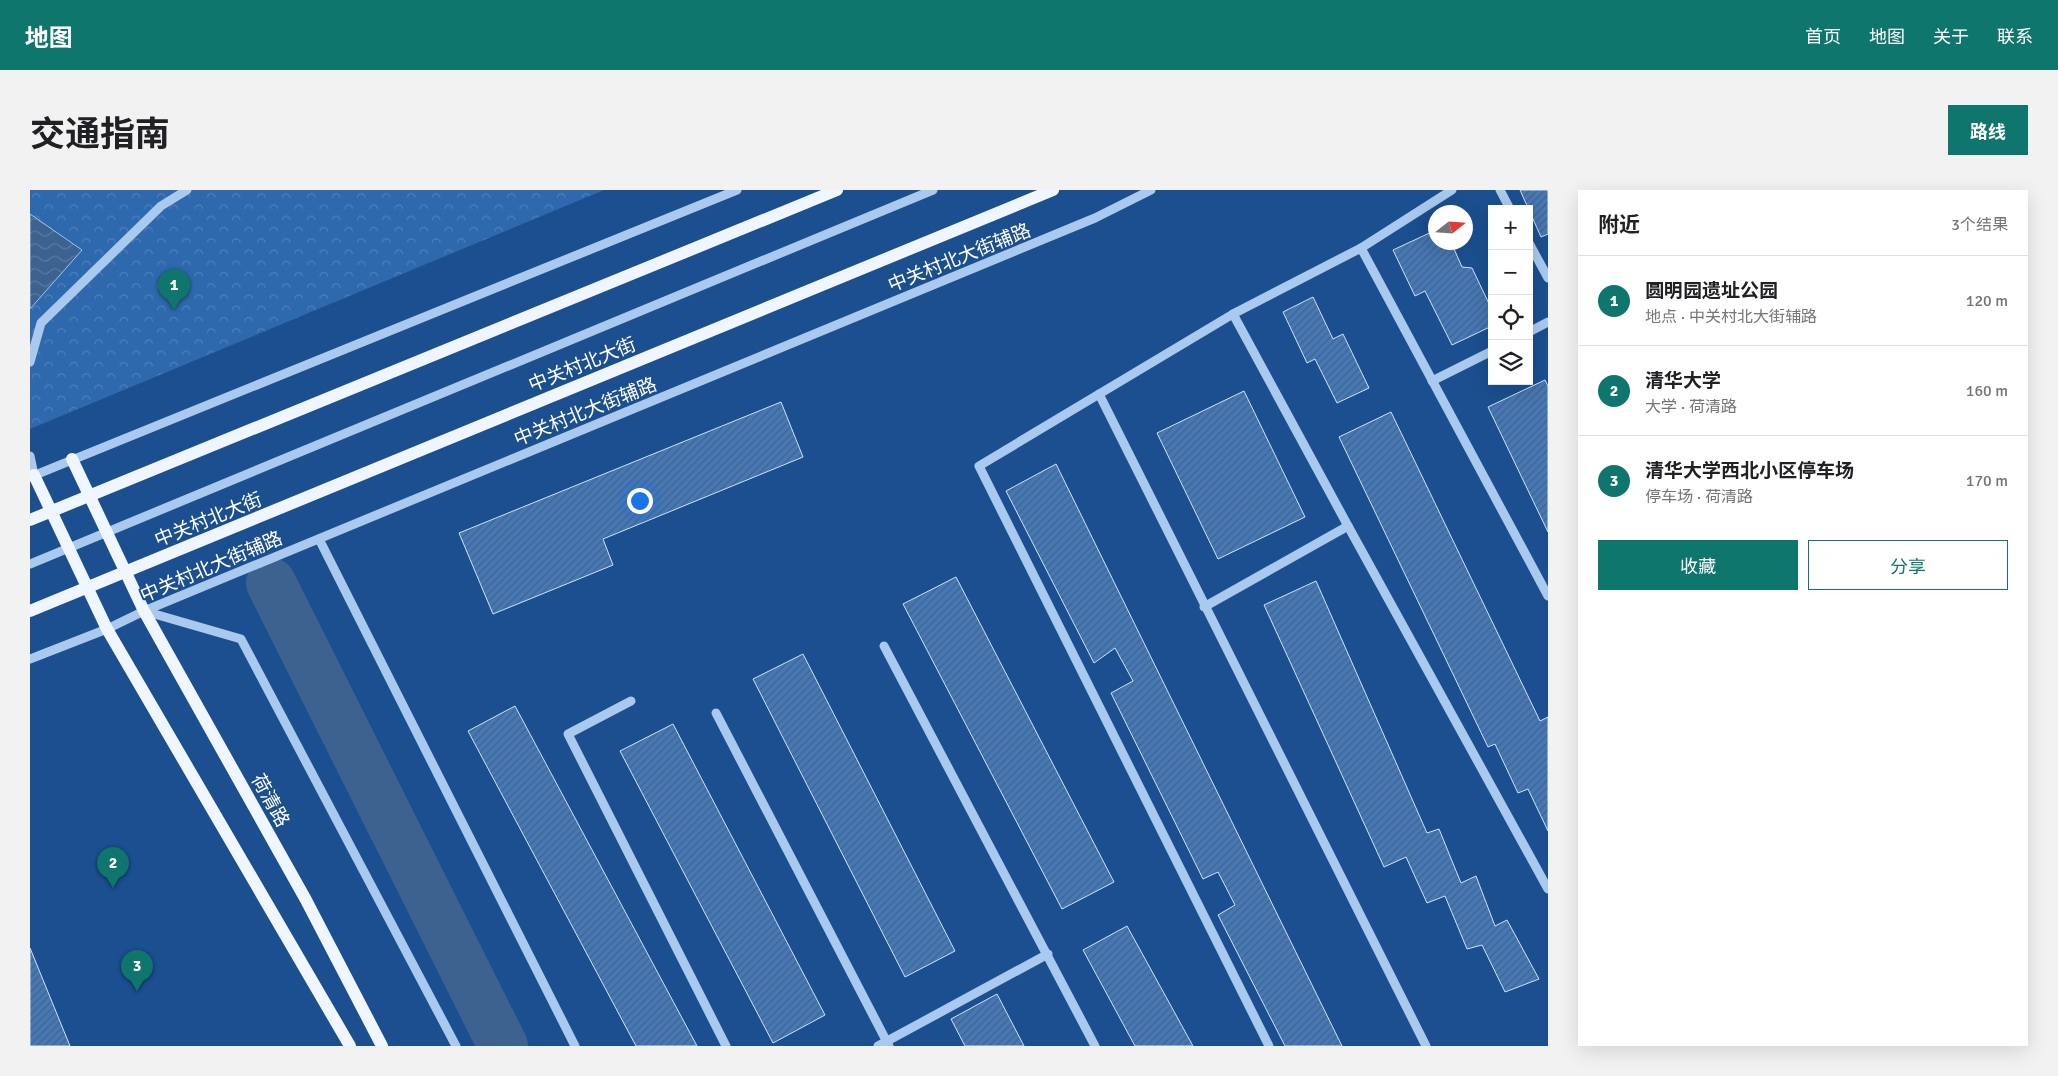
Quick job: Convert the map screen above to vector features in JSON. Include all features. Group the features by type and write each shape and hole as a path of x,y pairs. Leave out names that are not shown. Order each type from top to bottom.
{"main road":[{"path":"30,520 837,190"},
{"name":"中关村北大街","path":"87,588 1053,190"},
{"name":"荷清路","path":"72,459 144,611 306,900 382,1046"},
{"path":"32,476 107,630 350,1046"},
{"path":"30,611 87,588"}],"street":[{"path":"30,362 41,323 161,206 187,190"},
{"path":"30,456 32,476 737,190"},
{"name":"中关村北大街","path":"30,564 933,190"},
{"name":"中关村北大街辅路","path":"30,659 107,630 144,611 1086,222 1150,190"},
{"path":"1269,1046 979,466 1233,314 1361,248 1452,190"},
{"path":"1500,190 1508,205"},
{"path":"1361,248 1548,596"},
{"path":"1533,250 1548,278"},
{"path":"1233,314 1548,890"},
{"path":"1533,330 1548,322"},
{"path":"1432,381 1488,352"},
{"path":"1099,394 1204,607 1426,1046"},
{"path":"1204,607 1348,526"},
{"path":"319,539 575,1046"},
{"path":"144,611 241,639 456,1046"},
{"path":"884,646 1095,1046"},
{"path":"631,701 568,734 726,1046"},
{"path":"716,713 884,1044 1048,954"}],"green space":[{"path":"30,190 604,190 30,429"}],"water":[{"path":"30,214 82,250 30,309"}],"building":[{"path":"1520,190 1548,190 1548,234 1541,237 1533,219 1533,205 1527,205"},
{"path":"1428,234 1428,250 1455,250 1462,267 1472,268 1488,302 1488,328 1452,345 1425,291 1415,296 1393,250"},
{"path":"1313,297 1333,339 1343,334 1369,388 1337,403 1315,359 1307,363 1283,312"},
{"path":"1545,380 1548,386 1548,532 1488,407"},
{"path":"1244,391 1305,517 1218,559 1157,433"},
{"path":"781,402 803,457 603,539 613,565 493,614 459,533"},
{"path":"1391,412 1540,721 1548,717 1548,831 1528,789 1518,793 1495,744 1488,747 1339,437"},
{"path":"1056,464 1342,1046 1285,1046 1218,915 1235,905 1218,872 1203,879 1111,693 1133,681 1115,648 1094,663 1006,491"},
{"path":"956,577 1114,882 1062,909 903,604"},
{"path":"1316,581 1427,833 1439,829 1461,883 1476,876 1495,926 1507,920 1539,979 1505,992 1482,945 1467,949 1445,896 1427,903 1406,857 1384,867 1264,605"},
{"path":"803,654 955,951 905,977 753,679"},
{"path":"515,706 697,1046 636,1046 468,731"},
{"path":"673,724 825,1015 773,1043 620,751"},
{"path":"1127,926 1193,1046 1135,1046 1083,950"},
{"path":"30,948 70,1046 30,1046"},
{"path":"997,994 1024,1046 965,1046 951,1019"}],"waterway":[{"path":"271,583 503,1046"}],"place":[{"name":"圆明园遗址公园","path":"174,310"},
{"name":"清华大学","path":"113,888"},
{"name":"清华大学西北小区停车场","path":"137,991"}]}
